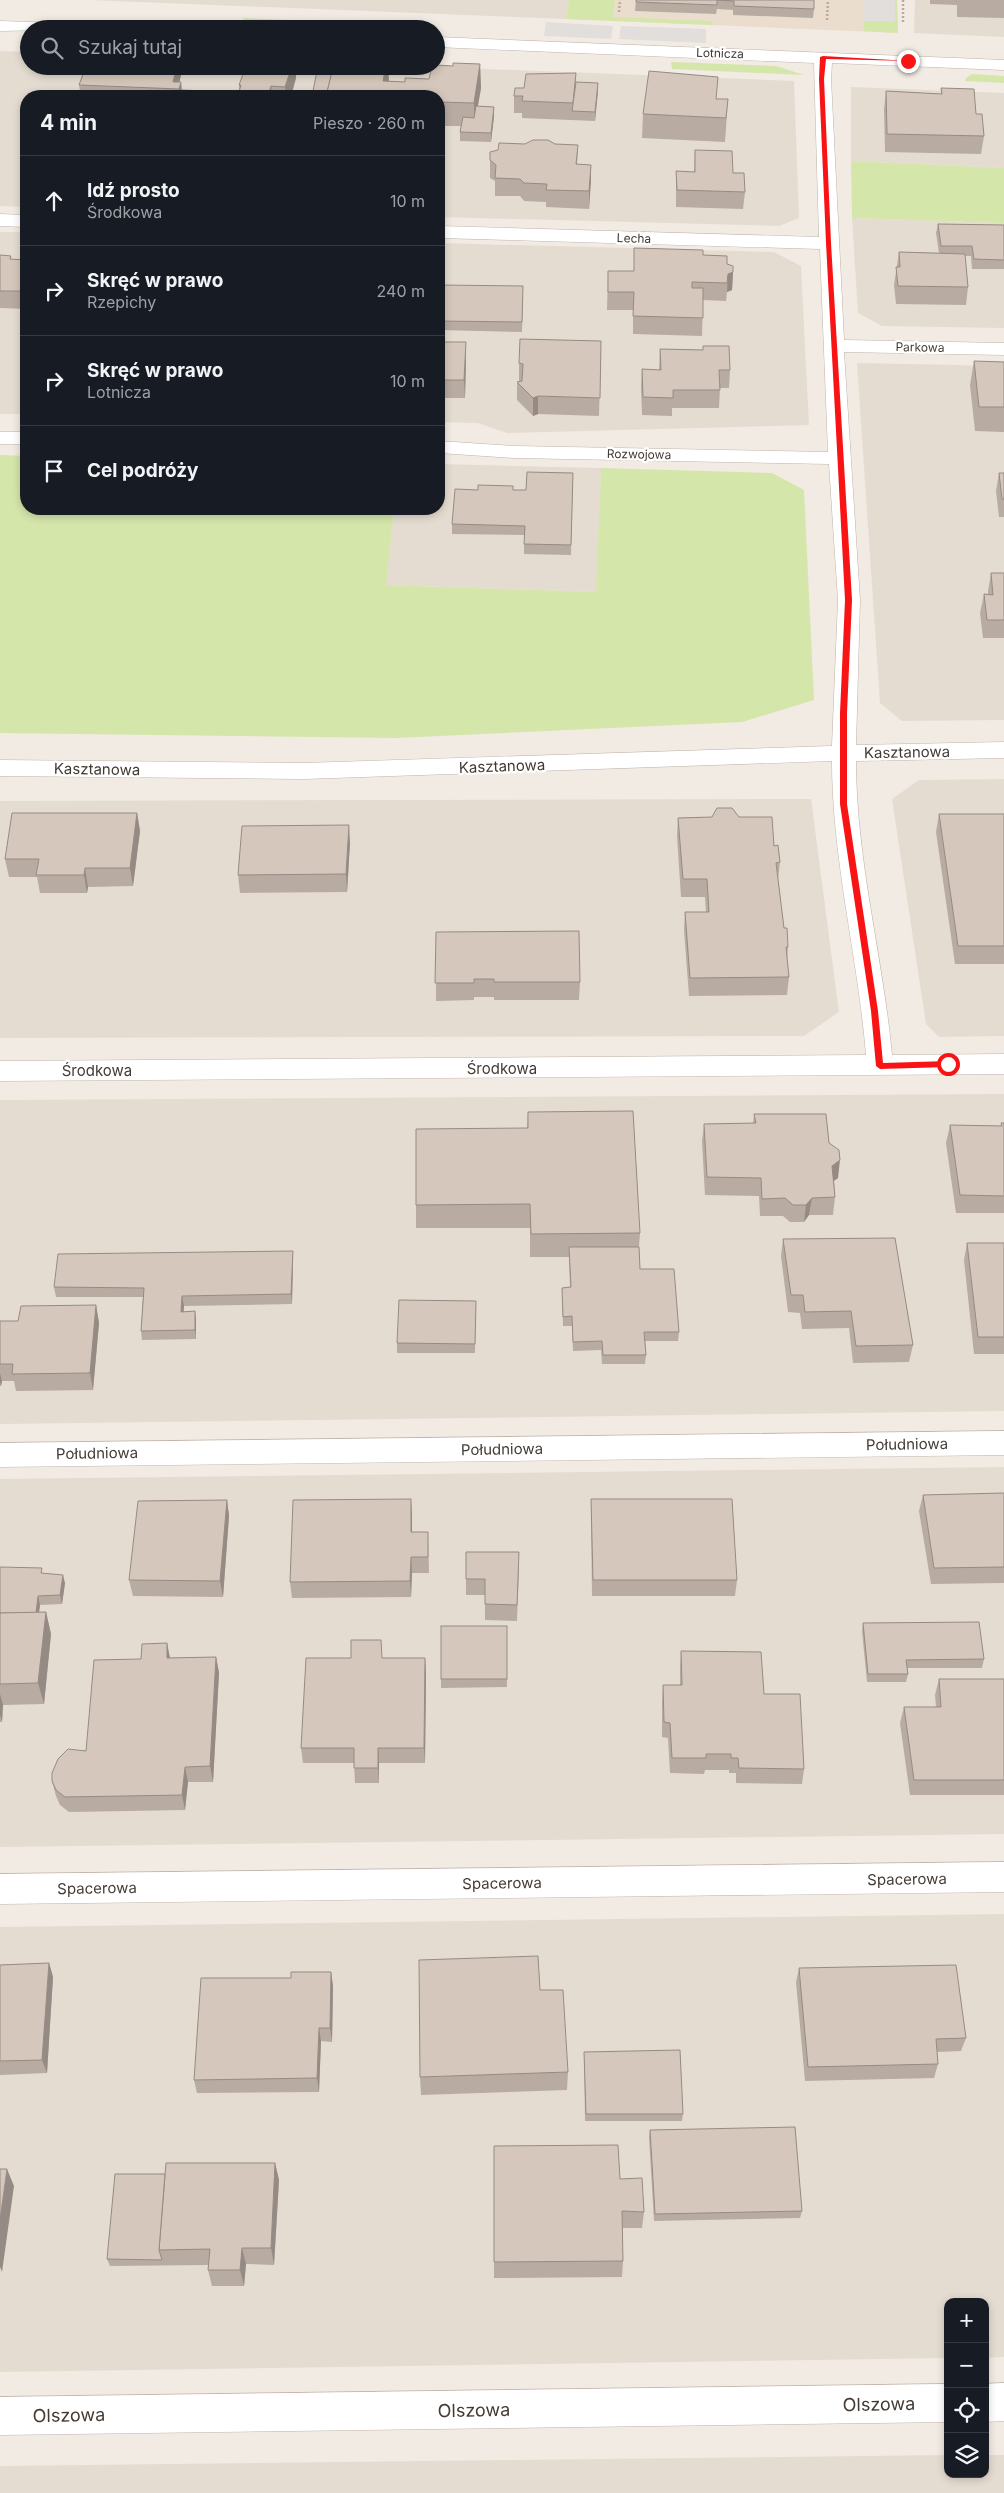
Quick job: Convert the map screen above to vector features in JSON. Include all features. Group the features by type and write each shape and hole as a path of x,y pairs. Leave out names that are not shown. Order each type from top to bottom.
{"street":[{"path":"0,26 20,27"},
{"name":"Lotnicza","path":"445,42 1004,65"},
{"path":"823,57 822,79 828,243 835,346 839,458 849,600 844,753 845,820 874,1011 880,1066"},
{"path":"0,220 20,221"},
{"name":"Lecha","path":"445,232 828,243"},
{"name":"Parkowa","path":"835,346 1004,349"},
{"path":"0,438 20,438"},
{"name":"Rozwojowa","path":"445,447 514,452 839,458"},
{"name":"Kasztanowa","path":"0,768 313,770 534,765 844,753 1004,750"},
{"name":"Środkowa","path":"0,1071 1004,1064"},
{"name":"Południowa","path":"0,1455 1004,1443"},
{"name":"Spacerowa","path":"0,1889 1004,1877"},
{"path":"989,2403 1004,2402"},
{"name":"Olszowa","path":"0,2416 944,2403"}],"shaded area":[{"path":"89,0 569,0 566,19"},
{"path":"569,0 897,0 898,33 566,19"},
{"path":"864,0 895,0 895,21 864,21"},
{"path":"915,0 1004,0 1004,37 914,33"},
{"path":"546,22 613,26 611,39 544,36"},
{"path":"621,26 706,29 706,43 619,39"},
{"path":"0,51 20,52 20,75 445,75 445,67 794,81 799,218 779,226 445,217 445,90 20,90 20,207 0,206"},
{"path":"851,87 1004,93 1004,168 851,161"},
{"path":"852,218 1004,223 1004,328 882,326 858,313"},
{"path":"0,232 20,232 20,414 0,414"},
{"path":"445,243 774,252 801,266 809,425 507,433 478,423 445,422"},
{"path":"857,363 1004,366 1004,720 902,721 880,703"},
{"path":"445,464 601,468 597,592 385,585 393,515 445,515"},
{"path":"1004,779 1004,1036 939,1037 926,1024 892,799 919,780"},
{"path":"811,799 839,1012 804,1036 0,1038 0,801"},
{"path":"1004,1094 1004,1411 0,1424 0,1100"},
{"path":"1004,1467 1004,1834 0,1847 0,1479"},
{"path":"1004,1914 1004,2357 989,2358 989,2298 944,2298 944,2358 0,2372 0,1927"},
{"path":"944,2455 944,2478 989,2478 989,2455 1004,2455 1004,2493 0,2493 0,2466"}],"green space":[{"path":"569,0 615,0 613,17 712,21 713,25 566,19"},
{"path":"895,0 897,0 898,33 864,31 864,21 895,21"},
{"path":"243,18 290,20 244,20"},
{"path":"671,62 776,66 804,75 672,69"},
{"path":"972,74 1004,76 1004,83 965,81"},
{"path":"851,161 1004,168 1004,223 852,218"},
{"path":"0,455 20,456 20,515 393,515 386,585 596,592 601,468 772,473 804,490 814,700 742,722 396,738 0,733"}],"building":[{"path":"636,0 717,0 717,5 636,2"},
{"path":"717,0 814,0 814,9 734,6 734,1"},
{"path":"453,63 480,64 474,103 445,102 445,90 327,90 331,75 384,75 383,81 405,82 405,78 429,79 430,75 445,75 445,66 453,66"},
{"path":"649,71 718,77 716,99 728,99 726,118 643,114"},
{"path":"576,73 573,103 522,101 523,96 514,96 515,88 524,88 526,74"},
{"path":"83,75 175,75 173,82 181,82 179,89 79,85"},
{"path":"243,75 289,75 285,87 271,86 270,90 240,90 241,85 239,85"},
{"path":"316,75 331,75 327,90 313,90"},
{"path":"576,82 598,83 595,112 572,111"},
{"path":"941,88 974,89 976,114 982,114 984,136 887,134 886,91 942,94"},
{"path":"476,106 494,107 491,133 460,132 463,117 474,118"},
{"path":"533,140 548,140 555,144 578,145 576,164 591,165 589,191 546,190 547,184 524,183 520,179 495,178 496,165 490,160 490,152 498,150 499,143 525,144"},
{"path":"695,150 732,151 733,173 744,173 745,192 677,190 676,171 695,172"},
{"path":"938,224 1004,225 1004,260 974,259 972,246 941,246"},
{"path":"634,248 703,250 703,255 727,256 727,264 733,266 733,272 728,274 727,283 692,282 692,288 703,288 703,318 633,316 634,292 608,292 608,271 634,271"},
{"path":"899,252 965,254 968,287 898,286 896,267 900,267"},
{"path":"0,255 11,256 10,259 20,260 20,291 0,291"},
{"path":"445,285 523,286 522,322 445,321"},
{"path":"520,339 601,341 600,398 538,396 533,398 517,382 522,381 523,364 519,363"},
{"path":"445,342 466,342 464,380 445,380"},
{"path":"703,346 729,346 730,370 719,370 720,390 673,390 673,398 643,397 642,369 661,370 660,349 703,350"},
{"path":"974,361 1004,362 1004,407 979,407"},
{"path":"527,472 573,473 571,545 524,544 525,526 452,524 455,489 478,490 478,485 513,486 513,490 526,490"},
{"path":"999,473 1004,473 1004,499 1002,499"},
{"path":"991,573 1004,573 1004,620 987,620 984,594 993,595"},
{"path":"717,808 732,808 739,817 772,817 774,846 778,845 780,862 776,863 784,928 787,928 788,947 786,947 789,977 690,978 685,912 709,912 707,879 683,879 678,818 712,817"},
{"path":"12,813 137,813 130,868 85,868 84,875 36,875 39,859 5,859"},
{"path":"939,814 1004,814 1004,946 958,946"},
{"path":"349,825 346,874 238,875 242,826"},
{"path":"579,931 580,982 494,982 494,979 474,979 474,983 435,983 436,932"},
{"path":"633,1111 640,1233 531,1234 530,1204 416,1205 416,1129 528,1128 528,1112"},
{"path":"754,1114 826,1114 829,1143 839,1150 840,1160 832,1166 835,1197 812,1198 806,1205 793,1205 785,1198 762,1199 761,1178 707,1177 704,1124 756,1123"},
{"path":"1001,1123 1004,1123 1004,1196 960,1195 950,1125 1002,1126"},
{"path":"895,1238 913,1345 856,1346 851,1311 805,1312 803,1295 791,1295 783,1239"},
{"path":"967,1243 1004,1243 1004,1337 978,1337"},
{"path":"569,1247 639,1247 640,1269 674,1269 679,1332 644,1332 646,1355 603,1355 602,1341 573,1342 572,1316 563,1317 562,1288 571,1287"},
{"path":"293,1251 291,1294 182,1296 181,1312 195,1311 195,1330 141,1331 144,1288 54,1287 58,1254"},
{"path":"399,1300 476,1301 475,1344 397,1343"},
{"path":"96,1305 90,1373 12,1374 13,1364 0,1364 0,1321 18,1321 21,1306"},
{"path":"1004,1493 1004,1567 934,1568 923,1495"},
{"path":"411,1499 411,1532 428,1532 428,1557 411,1557 410,1581 290,1582 293,1500"},
{"path":"591,1499 732,1499 737,1580 593,1580"},
{"path":"227,1500 220,1581 129,1580 138,1501"},
{"path":"466,1552 519,1552 517,1605 485,1604 485,1579 466,1579"},
{"path":"0,1567 42,1568 41,1573 63,1575 60,1595 38,1596 36,1613 0,1613"},
{"path":"46,1612 38,1683 0,1684 0,1613"},
{"path":"979,1622 984,1659 906,1660 908,1674 868,1674 863,1623"},
{"path":"441,1626 507,1626 507,1679 441,1679"},
{"path":"351,1640 381,1640 382,1658 425,1658 424,1748 378,1748 378,1768 354,1768 354,1748 301,1748 306,1658 351,1658"},
{"path":"167,1643 167,1658 216,1657 210,1766 185,1767 182,1795 65,1797 56,1790 52,1781 52,1773 58,1759 68,1749 86,1751 94,1660 141,1659 142,1644"},
{"path":"681,1651 761,1652 764,1694 800,1694 804,1769 739,1768 738,1758 731,1758 731,1754 706,1754 706,1758 672,1758 670,1723 664,1722 663,1685 682,1685"},
{"path":"939,1679 1004,1679 1004,1780 914,1780 904,1707 941,1707"},
{"path":"538,1956 540,1990 563,1990 568,2072 420,2077 419,1960"},
{"path":"49,1963 42,2060 0,2061 0,1965"},
{"path":"956,1965 966,2038 936,2039 938,2064 808,2067 799,1968"},
{"path":"291,1972 331,1972 330,2028 319,2028 317,2078 194,2080 201,1978 291,1978"},
{"path":"680,2050 683,2114 586,2114 584,2052"},
{"path":"795,2127 802,2211 655,2214 650,2130"},
{"path":"618,2145 620,2179 642,2178 644,2212 622,2211 623,2261 494,2262 494,2146"},
{"path":"166,2163 275,2163 271,2248 242,2248 240,2270 208,2270 210,2249 159,2250"},
{"path":"0,2169 7,2169 0,2220"},
{"path":"115,2174 165,2174 159,2250 162,2260 107,2259"}],"route":[{"path":"908,61 823,57 822,79 828,243 835,346 839,458 849,600 844,713 844,804 874,1011 880,1066 948,1064"}]}
